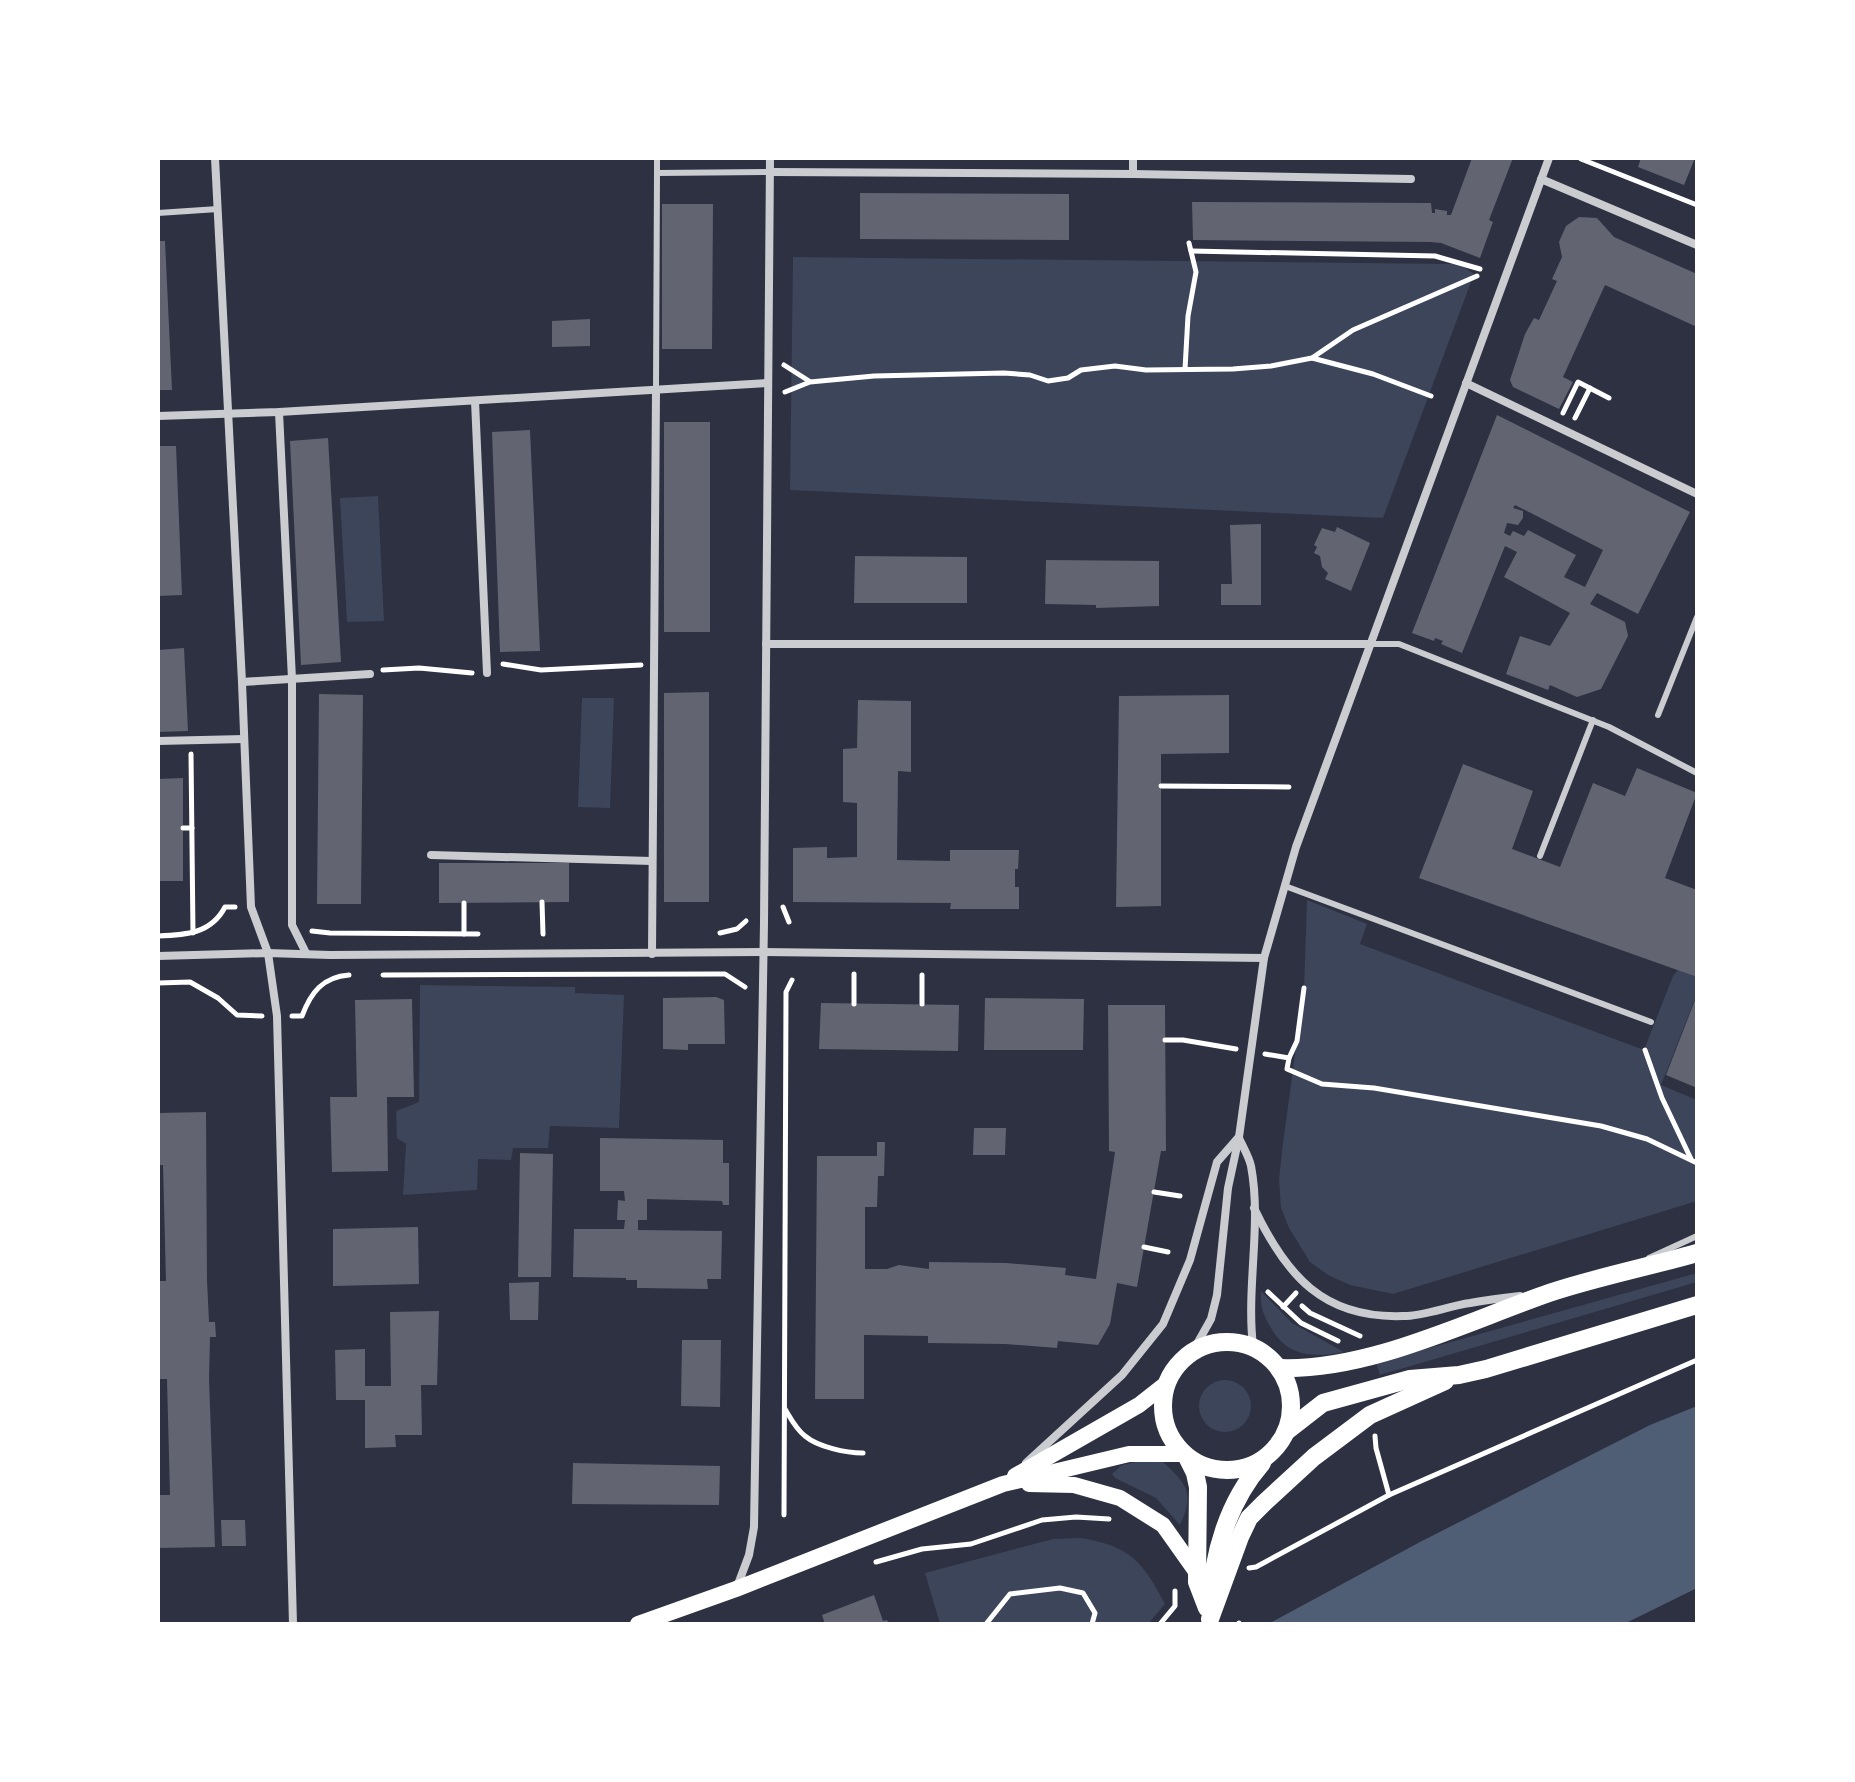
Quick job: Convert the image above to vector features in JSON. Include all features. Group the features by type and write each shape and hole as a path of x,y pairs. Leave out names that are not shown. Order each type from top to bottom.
{"main road":[{"path":"1280,1368 1322,1367 1394,1349 1552,1292 1697,1253"},
{"path":"1210,1621 1249,1518 1314,1457 1370,1415 1459,1375 1697,1305"},
{"path":"1210,1621 1197,1582 1198,1487 1186,1455 1176,1444 1165,1422 1163,1398 1167,1383 1181,1361 1208,1344 1228,1341 1253,1346 1268,1355 1280,1368 1289,1386 1292,1400 1287,1431"},
{"path":"1210,1621 1211,1580 1226,1523 1249,1478 1287,1431 1323,1403 1410,1379 1459,1375"},
{"path":"1003,1484 1139,1405 1167,1383"},
{"path":"650,1622 1003,1484 1129,1454 1186,1455 1204,1466 1222,1470 1244,1468 1268,1456"},
{"path":"1003,1484 1074,1485 1120,1498 1163,1525 1197,1573"}],"street":[{"path":"215,158 251,907 268,953 277,1016 293,1624"},
{"path":"736,1589 749,1555 754,1527 770,158"},
{"path":"1133,158 1133,174"},
{"path":"1193,1351 1211,1319 1217,1295 1228,1188 1239,1137 1264,958 1285,886 1369,644 1549,158"},
{"path":"771,172 1411,179"},
{"path":"1541,179 1697,245"},
{"path":"158,416 279,412 768,383"},
{"path":"1466,383 1697,494"},
{"path":"652,954 656,390"},
{"path":"475,401 487,673"},
{"path":"279,412 292,679 292,925 306,953"},
{"path":"766,644 1369,644"},
{"path":"242,682 370,674"},
{"path":"158,741 244,739"},
{"path":"431,855 652,861"},
{"path":"158,956 763,952 1264,958"},
{"path":"1239,1137 1250,1165 1254,1208 1250,1288 1253,1346"},
{"path":"1003,1484 1122,1375 1163,1324 1190,1260 1217,1162 1239,1137"},
{"path":"1254,1208 1271,1244 1304,1285 1332,1303 1365,1315 1406,1317 1470,1303 1552,1292"}],"lane":[{"path":"656,390 657,158"},
{"path":"657,173 771,172"},
{"path":"158,213 218,209"},
{"path":"1658,715 1697,617"},
{"path":"1369,644 1399,644 1593,720 1697,773"},
{"path":"1540,856 1593,720"},
{"path":"1285,886 1651,1022"},
{"path":"1615,1275 1674,1244 1697,1236"}],"path":[{"path":"1581,159 1697,205"},
{"path":"1185,369 1188,316 1196,272 1189,243"},
{"path":"784,392 810,382 874,376 1004,373 1030,375 1048,381 1068,378 1081,370 1115,366 1146,370 1271,366 1312,358 1353,330 1479,272 1435,256 1191,251"},
{"path":"1312,358 1373,374 1431,396"},
{"path":"784,365 810,382"},
{"path":"1562,414 1578,382 1609,398"},
{"path":"487,658 515,667 541,670 654,664"},
{"path":"370,674 404,668 455,674 487,673"},
{"path":"191,741 193,933"},
{"path":"1161,786 1289,787"},
{"path":"183,828 192,828"},
{"path":"542,902 543,934 558,934"},
{"path":"464,903 464,934"},
{"path":"158,936 193,933 210,926 225,907 251,907"},
{"path":"716,933 737,929 745,923"},
{"path":"292,925 330,933 480,934"},
{"path":"377,975 725,974 745,987 748,995"},
{"path":"854,974 854,1004"},
{"path":"158,983 190,982 218,998 237,1015 302,1016 309,997 331,977 361,975"},
{"path":"922,975 922,1004"},
{"path":"784,1515 786,992 792,980"},
{"path":"1304,988 1297,1041 1287,1069 1322,1084 1374,1088 1601,1126 1647,1139 1694,1162"},
{"path":"1165,1040 1183,1040 1289,1058"},
{"path":"1645,1050 1662,1098 1694,1162"},
{"path":"1154,1192 1180,1196"},
{"path":"1144,1247 1168,1252"},
{"path":"1241,1569 1256,1567 1389,1495 1697,1360"},
{"path":"784,1406 807,1439 853,1453 863,1453"},
{"path":"1376,1436 1376,1448 1389,1495"},
{"path":"876,1562 922,1549 971,1544 1042,1520 1076,1517 1116,1522"},
{"path":"1160,1624 1175,1606 1175,1586"},
{"path":"986,1624 1010,1594 1060,1588 1083,1593 1095,1613 1092,1624"}],"shaded area":[{"path":"793,257 1453,264 1474,274 1383,518 790,490"},
{"path":"378,496 384,621 347,622 340,498"},
{"path":"582,698 614,698 610,808 578,807"},
{"path":"1307,900 1367,924 1360,944 1644,1050 1673,976 1678,970 1697,977 1697,994 1661,1085 1697,1100 1697,1201 1393,1294 1350,1285 1310,1262 1289,1228 1281,1208 1279,1179 1304,988"},
{"path":"420,985 575,987 575,993 624,995 619,1128 550,1126 548,1148 513,1148 511,1160 478,1159 477,1190 403,1195 406,1144 397,1138 396,1111 419,1102"},
{"path":"1697,1273 1697,1282 1380,1375 1376,1363"},
{"path":"1261,1291 1292,1323 1344,1352 1312,1355 1285,1345 1266,1319"},
{"path":"1225,1380 1244,1387 1251,1406 1244,1425 1225,1432 1206,1425 1199,1406 1206,1387"},
{"path":"1697,1406 1697,1588 1624,1624 1268,1624 1420,1542 1650,1425"},
{"path":"1163,1462 1183,1483 1188,1497 1180,1525 1156,1498 1112,1474 1122,1465"},
{"path":"1081,1538 1123,1551 1142,1567 1165,1604 1148,1624 940,1624 925,1573 1053,1539"}],"building":[{"path":"1472,158 1513,158 1489,220 1493,222 1480,258 1441,243 1430,242 1193,240 1192,202 1431,203 1432,213 1435,209 1451,215"},
{"path":"1641,158 1695,158 1684,185 1638,167"},
{"path":"860,193 1069,194 1069,240 860,239"},
{"path":"662,204 713,204 712,349 662,349"},
{"path":"1579,217 1597,218 1614,237 1697,274 1697,327 1605,285 1563,377 1573,382 1559,409 1513,387 1510,380 1525,334 1534,318 1539,320 1557,281 1552,279 1562,257 1559,242 1566,226"},
{"path":"158,241 165,241 172,390 158,390"},
{"path":"590,319 590,346 552,347 552,321"},
{"path":"1497,415 1690,512 1638,614 1597,593 1590,604 1625,622 1628,636 1601,689 1577,697 1550,685 1548,690 1506,674 1520,636 1550,646 1570,613 1504,577 1517,552 1505,546 1462,653 1441,644 1443,641 1412,633","holes":["1515,505 1603,550 1585,587 1564,577 1576,555 1528,530 1524,536 1513,531 1510,536 1504,533 1507,523 1518,525 1523,518 1523,511 1513,508"]},
{"path":"664,422 710,422 710,632 664,632"},
{"path":"530,430 540,651 500,652 492,432"},
{"path":"328,438 341,662 301,665 290,441"},
{"path":"158,446 176,446 182,595 158,596"},
{"path":"1261,524 1261,605 1221,605 1221,584 1232,584 1230,525"},
{"path":"1337,527 1370,543 1351,591 1325,579 1328,573 1322,567 1320,556 1314,553 1317,547 1314,545 1322,528 1335,532"},
{"path":"855,556 967,557 967,603 854,603"},
{"path":"1046,560 1159,561 1159,606 1096,608 1096,605 1045,604"},
{"path":"184,648 188,731 158,732 158,650"},
{"path":"709,692 709,902 664,902 664,693"},
{"path":"319,694 363,695 361,904 317,904"},
{"path":"1229,695 1229,753 1161,754 1161,906 1116,907 1119,696"},
{"path":"858,700 911,701 911,772 898,771 897,860 950,861 950,850 1019,850 1015,887 1019,887 1019,909 950,909 951,903 793,902 793,848 827,847 827,858 857,857 857,803 843,802 843,749 857,748"},
{"path":"1463,764 1533,791 1512,849 1560,867 1593,783 1625,796 1637,768 1697,793 1665,878 1697,890 1697,977 1419,878"},
{"path":"183,778 183,881 158,881 158,779"},
{"path":"439,863 569,863 569,902 439,903"},
{"path":"1697,995 1697,1088 1666,1075"},
{"path":"716,997 724,1000 725,1044 688,1044 688,1050 663,1049 663,998"},
{"path":"985,998 1084,999 1083,1050 984,1050"},
{"path":"412,999 414,1097 387,1097 388,1171 332,1172 330,1097 357,1097 355,1000"},
{"path":"821,1003 959,1005 958,1051 819,1049"},
{"path":"1108,1005 1165,1005 1166,1151 1161,1151 1137,1287 1117,1283 1110,1324 1098,1345 1058,1341 1057,1348 928,1343 928,1336 864,1335 864,1399 815,1399 817,1156 877,1156 877,1142 885,1142 884,1176 878,1176 877,1207 865,1207 865,1269 887,1269 899,1265 929,1269 929,1262 1006,1263 1066,1268 1065,1275 1096,1279 1115,1152 1109,1151"},
{"path":"206,1112 207,1280 209,1322 215,1322 216,1337 210,1337 209,1379 215,1547 158,1548 158,1495 170,1495 167,1379 158,1379 158,1281 166,1281 163,1165 158,1165 158,1113"},
{"path":"974,1128 1006,1128 1005,1155 973,1155"},
{"path":"600,1138 723,1140 723,1163 729,1163 729,1205 723,1205 722,1201 647,1199 647,1220 638,1220 638,1230 722,1231 721,1279 707,1279 708,1289 637,1288 637,1280 626,1278 573,1277 574,1229 624,1229 625,1220 617,1220 618,1200 625,1201 624,1191 600,1191"},
{"path":"520,1153 553,1154 551,1277 518,1277"},
{"path":"418,1227 419,1284 333,1286 333,1229"},
{"path":"539,1282 538,1320 510,1320 509,1283"},
{"path":"439,1311 437,1385 421,1385 422,1435 395,1435 396,1447 365,1448 365,1400 336,1400 335,1350 365,1349 365,1386 391,1386 390,1312"},
{"path":"682,1340 721,1340 720,1407 681,1406"},
{"path":"573,1463 720,1466 719,1505 572,1504"},
{"path":"221,1520 245,1520 246,1546 222,1546"},
{"path":"874,1595 883,1621 887,1620 889,1624 825,1624 822,1615"}]}
